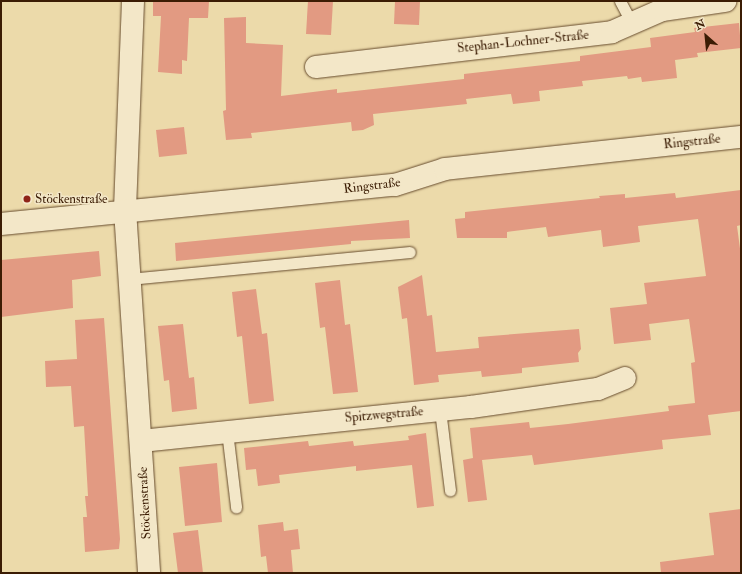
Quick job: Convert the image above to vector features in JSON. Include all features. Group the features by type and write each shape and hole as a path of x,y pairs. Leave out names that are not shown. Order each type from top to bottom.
{"street":[{"name":"Stöckenstraße","path":"133,1 124,210 142,441 149,573"},
{"name":"Stephan-Lochner-Straße","path":"316,66 612,32 662,10 687,4 725,1"},
{"name":"Ringstraße","path":"1,224 124,210 395,185 445,169 741,137"},
{"name":"Spitzwegstraße","path":"142,441 440,410 598,389 625,378"}],"lane":[{"path":"620,1 632,24"},
{"path":"129,279 410,252"},
{"path":"440,410 450,490"},
{"path":"227,431 236,507"}],"building":[{"path":"153,1 209,1 208,18 189,18 187,61 182,60 182,74 158,72 161,16 153,16"},
{"path":"308,1 333,1 331,35 306,34"},
{"path":"395,1 420,1 419,25 394,24"},
{"path":"246,17 246,43 283,45 281,96 337,89 337,93 464,79 464,74 580,61 580,56 651,47 650,38 695,32 694,28 739,23 741,48 697,53 698,57 675,60 677,78 642,82 641,77 628,79 627,76 582,81 583,86 539,91 540,101 513,104 511,94 466,99 467,104 373,114 374,125 363,130 352,131 351,122 251,133 252,138 226,140 223,111 226,110 224,18"},
{"path":"184,127 187,154 159,157 156,130"},
{"path":"741,190 741,225 737,226 741,256 741,411 708,415 711,435 662,440 663,449 534,465 532,455 482,460 487,500 468,502 463,460 473,458 470,428 529,422 530,428 568,424 669,411 668,406 695,403 691,363 695,362 689,319 649,324 651,340 614,344 610,308 647,304 644,283 706,276 698,219 638,226 640,242 603,247 601,230 548,237 546,227 507,232 507,238 457,238 455,219 465,218 465,212 600,198 599,196 625,194 625,198 675,193 676,198"},
{"path":"409,220 410,238 351,241 351,244 176,261 175,243"},
{"path":"99,251 101,276 72,280 73,308 1,317 1,260"},
{"path":"422,275 427,316 432,315 436,352 479,348 478,337 579,329 581,349 578,353 579,362 522,368 522,373 482,377 481,371 438,375 439,382 414,385 407,318 402,319 398,287"},
{"path":"340,280 345,325 350,324 358,392 333,394 325,327 320,328 315,283"},
{"path":"256,289 262,334 267,333 274,401 249,404 242,336 237,337 232,292"},
{"path":"104,318 120,539 119,549 85,552 83,517 87,517 85,496 88,496 84,426 74,427 71,386 46,387 45,361 77,359 75,320"},
{"path":"183,324 189,378 194,377 197,409 172,412 169,380 164,381 158,326"},
{"path":"426,433 434,506 417,508 412,465 356,471 356,466 279,475 280,483 258,486 256,469 246,470 244,448 308,441 309,446 353,441 354,446 409,440 408,436"},
{"path":"217,463 222,522 185,526 179,467"},
{"path":"741,509 741,573 661,573 660,562 714,555 709,513"},
{"path":"283,522 284,531 298,529 300,549 291,550 293,573 268,573 266,556 261,557 258,525"},
{"path":"198,530 203,573 178,573 173,533"}],"place":[{"name":"Stöckenstraße","path":"27,199"}]}
